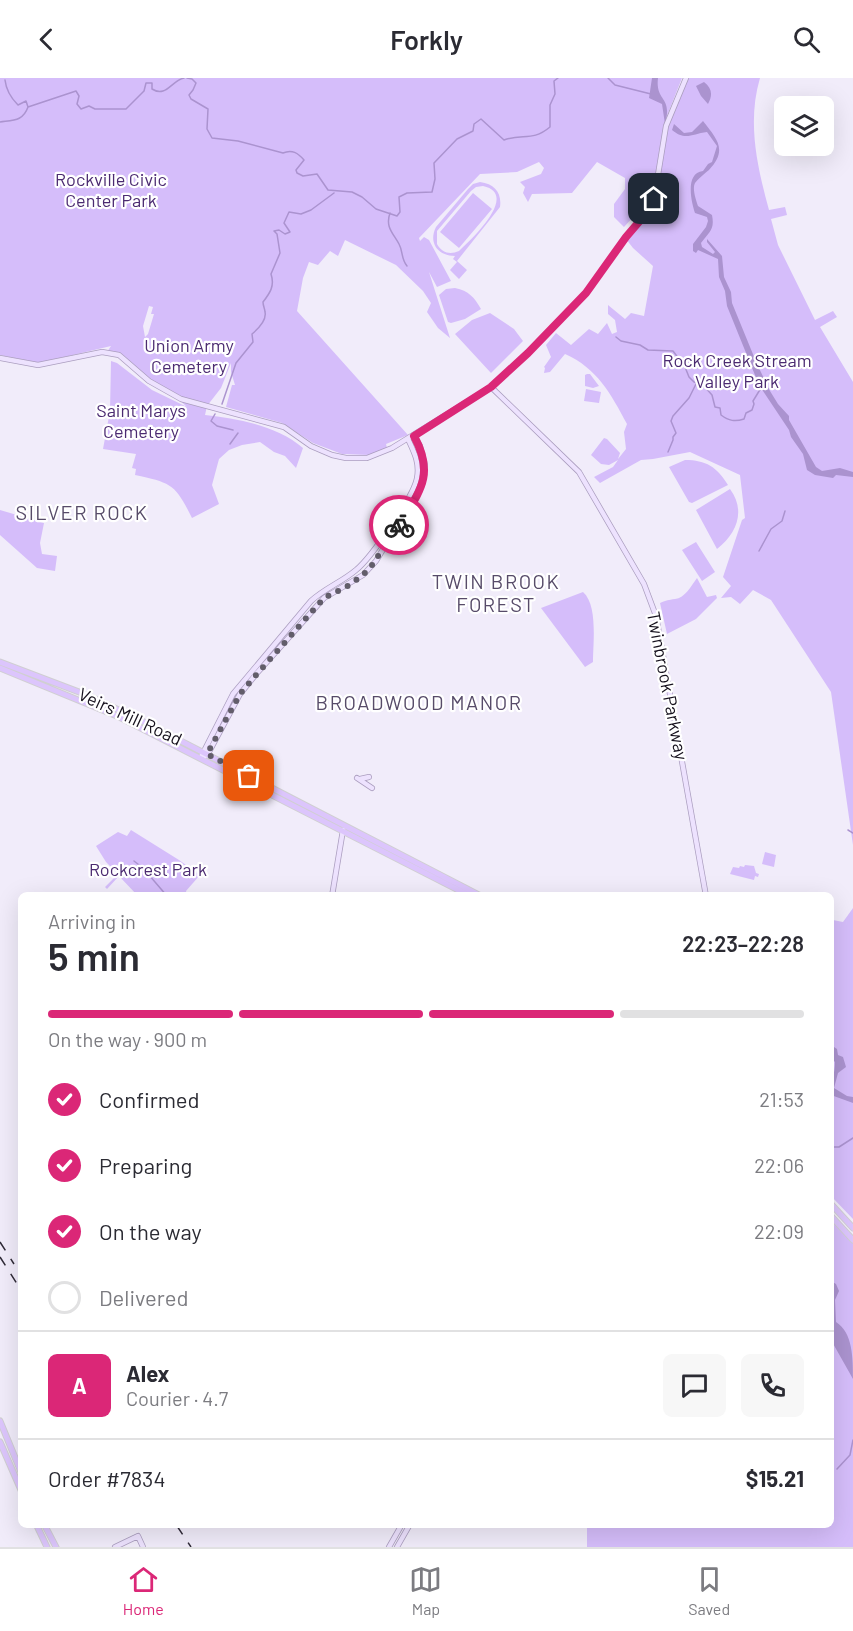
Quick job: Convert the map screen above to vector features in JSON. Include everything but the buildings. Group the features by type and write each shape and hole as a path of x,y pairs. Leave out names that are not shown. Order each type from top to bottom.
{"main road":[{"name":"Veirs Mill Road","path":"0,662 87,695 471,892"},
{"name":"Veirs Mill Road","path":"0,668 96,706 204,755"},
{"name":"Veirs Mill Road","path":"459,887 465,892"},
{"path":"834,1207 853,1228"},
{"path":"834,1219 853,1240"},
{"path":"1,1424 18,1465"},
{"path":"0,1442 18,1483"},
{"path":"38,1528 47,1547"},
{"path":"46,1528 56,1547"}],"street":[{"path":"0,358 38,365 102,351 111,352 126,361 149,381 176,397 284,427 322,452 367,458 392,448 491,387 528,353 586,293 626,237 650,209 655,193 666,126 686,78"},
{"name":"Twinbrook Parkway","path":"491,387 579,472 646,590 656,616 705,892"},
{"path":"204,755 240,694 257,674 320,603 363,575 381,552 425,477 423,457 414,436"},
{"path":"204,755 232,694 242,681 311,601 324,590 348,576 368,559 394,522 417,479 417,460 408,439"},
{"path":"369,777 357,778 372,788"},
{"path":"333,892 344,828"},
{"path":"389,1547 400,1528"},
{"path":"397,1547 408,1528"},
{"path":"115,1547 138,1536 143,1547"}],"green space":[{"name":"Rockville Civic Center Park","path":"0,78 682,78 665,121 655,178 651,182 646,203 624,227 614,217 614,204 625,189 625,178 597,162 572,193 532,194 528,202 523,193 525,187 520,182 541,174 544,168 539,162 517,172 480,174 419,238 420,241 424,237 429,240 451,281 437,287 429,272 450,338 438,328 427,312 431,303 423,291 396,265 345,240 338,256 330,251 318,265 309,262 303,278 297,311 408,435 386,444 387,448 369,455 342,454 313,443 282,423 226,407 232,385 235,385 231,363 221,388 207,406 205,415 256,424 281,434 303,448 296,468 285,456 274,452 260,442 229,450 219,459 212,485 219,504 192,518 181,498 171,487 157,480 135,475 136,469 132,468 136,454 103,449 110,411 111,361 117,363 152,390 187,407 176,397 163,390 126,361 107,352 111,346 39,363 0,355","holes":["149,306 153,307 151,314 154,314 145,337 143,326"]},
{"name":"Rock Creek Stream Valley Park","path":"687,78 760,78 754,111 757,160 769,210 785,207 787,215 771,219 778,245 815,320 833,311 837,317 820,327 853,382 853,845 831,692 771,600 753,590 740,604 731,597 721,598 731,586 723,577 742,520 745,518 740,475 690,452 641,460 600,483 594,477 613,467 618,460 609,465 601,464 591,455 604,438 620,453 618,459 626,449 624,432 627,424 602,383 576,360 565,354 550,372 544,373 544,367 551,357 546,345 556,333 571,345 589,329 598,334 607,323 612,334 617,332 615,320 608,314 608,305 625,319 631,313 644,316 653,266 626,239 654,205 658,168 669,119"},
{"path":"480,182 493,187 499,193 500,207 457,261 467,270 459,279 450,270 457,262 453,259 455,256 439,251 433,238 436,227 473,184","holes":["483,186 493,191 497,198 495,207 482,228 459,251 449,253 441,249 437,244 437,231 471,191"]},
{"path":"473,193 492,209 459,248 440,232"},
{"path":"455,288 471,295 481,309 465,319 451,323 448,322 439,295 446,289"},
{"path":"490,313 514,329 523,341 491,373 455,334 472,320"},
{"path":"590,374 599,386 593,388 585,386 585,375"},
{"path":"586,389 601,392 599,403 584,401"},
{"path":"685,460 705,463 720,473 728,485 692,503 689,502 669,467"},
{"path":"730,489 738,505 737,521 730,536 717,549 696,510"},
{"path":"0,510 44,523 40,543 42,554 57,556 55,571 37,568 0,535"},
{"path":"696,542 715,572 702,581 682,550"},
{"path":"697,578 707,597 716,595 717,598 696,619 667,634 660,603 682,596"},
{"path":"583,592 591,606 594,625 593,662 585,667 541,608"},
{"name":"Rockcrest Park","path":"131,830 200,875 186,892 134,892 119,876 107,889 105,887 118,874 106,862 96,846 118,832 127,836"},
{"path":"765,852 776,855 774,867 762,864"},
{"path":"745,865 754,866 756,873 759,874 758,877 755,876 754,880 730,874 733,867 739,868"},
{"path":"853,908 853,1219 834,1199 834,920 843,922"},
{"path":"834,1221 853,1241 853,1547 587,1547 587,1528 834,1528"}],"shaded area":[{"path":"652,78 658,78 659,91 666,103 665,124 662,104 649,98"},
{"path":"704,82 711,92 708,104 696,86"},
{"path":"703,121 713,133 719,150 715,163 694,185 698,206 712,215 713,220 711,230 701,243 702,247 713,254 715,252 707,239 722,256 724,277 731,292 732,303 757,364 770,391 789,416 789,420 816,467 822,471 840,468 853,472 853,477 836,475 833,478 815,475 807,470 803,454 759,385 727,306 725,291 719,277 718,259 698,250 696,253 693,251 693,244 708,221 707,217 695,213 691,195 692,182 697,173 703,171 712,162 717,146 707,132 685,136 672,130 674,124 684,133 692,132"},
{"path":"834,1047 838,1055 843,1057 846,1067 838,1073 834,1088 834,1070"},
{"path":"834,1088 853,1097 853,1103 834,1096"},
{"path":"834,1283 839,1291 835,1300 836,1322 849,1339 853,1379 834,1345"}],"waterway":[{"path":"0,122 17,119 26,112 28,107 76,91 79,96 77,104 81,109 89,106 95,109 126,109 144,91 146,83 152,83 152,89 161,92 184,78"},
{"path":"187,78 196,83 189,95 191,99 208,109 207,129 212,138 238,141 283,153 295,152 304,160 296,170 297,173 303,176 317,174 328,190 352,192 376,209 397,216 400,212 399,197 407,193 432,192 435,179 434,163 457,139 473,131 474,124 481,119 504,140 533,136 550,127 550,105 555,94 554,81 558,78"},
{"path":"608,78 615,85 651,94"},
{"path":"5,80 15,102 18,105 26,101 28,107"},
{"path":"222,404 236,363 253,342 252,334 265,319 263,302 271,289 271,274 280,253 277,234 274,231 279,230 285,234 290,232 284,223 289,212 301,214 311,210 334,193"},
{"path":"390,213 389,226 407,266"},
{"path":"616,337 621,341 640,345 648,350 673,351 685,367 689,377 694,382 703,385 712,395 715,407 720,408 721,415 729,420 744,419 746,413 752,410 753,401 761,388"},
{"path":"668,452 676,433 671,421 673,416 689,398 696,384"},
{"path":"215,414 211,421 217,426 233,430"},
{"path":"230,444 238,433"},
{"path":"759,551 771,529 782,521 785,511"},
{"path":"848,830 853,833"},
{"path":"134,861 164,892"},
{"path":"834,1147 839,1147 853,1138"},
{"path":"837,1469 850,1455 853,1440"}],"railway":[{"path":"0,1242 14,1264"},
{"path":"0,1257 18,1285"},
{"path":"178,1528 191,1547"}],"way so far":[{"path":"249,776 207,754 240,694 324,598 363,575 399,525"}],"district":[{"name":"SILVER ROCK","path":"82,513"},
{"name":"TWIN BROOK FOREST","path":"496,594"},
{"name":"BROADWOOD MANOR","path":"419,703"}],"route":[{"path":"399,525 420,492 425,477 423,457 414,436 491,387 528,353 586,293 626,237 650,209 654,199"}],"park label":[{"name":"Union Army Cemetery","path":"189,356"},
{"name":"Saint Marys Cemetery","path":"141,421"}]}
